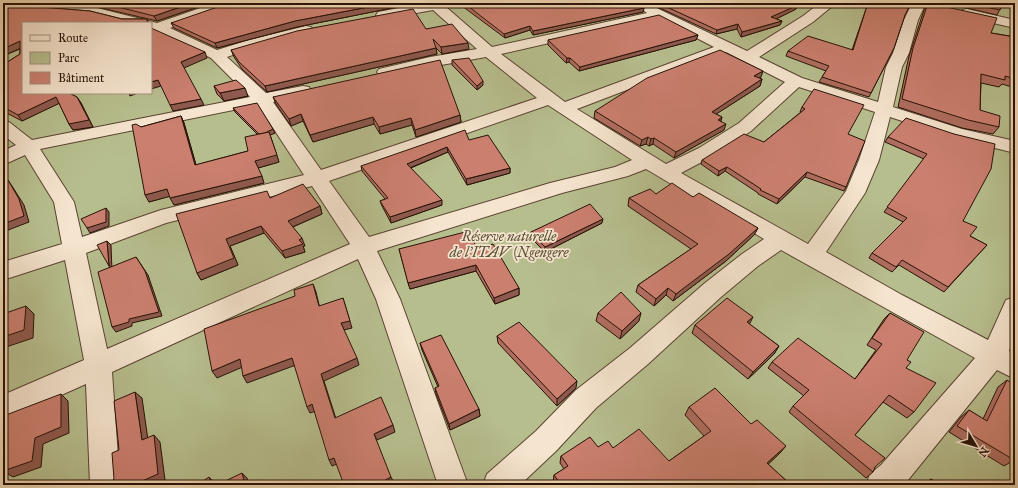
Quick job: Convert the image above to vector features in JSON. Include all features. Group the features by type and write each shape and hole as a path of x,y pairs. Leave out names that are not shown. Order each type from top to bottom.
{"street":[{"path":"38,3 44,7 93,11 138,22"},
{"path":"76,22 107,3"},
{"path":"152,24 228,3"},
{"path":"638,3 796,81 884,110 957,132 1015,147"},
{"path":"747,58 808,19 829,3"},
{"path":"374,17 438,4 489,52 557,103 657,167 810,256 812,255 893,302 1005,361"},
{"path":"812,255 855,193 869,160 890,90 894,67 901,53 911,20 923,4"},
{"path":"954,11 1015,24"},
{"path":"370,76 430,62 489,52 660,14"},
{"path":"152,26 216,55 263,100 364,247 388,299 454,485"},
{"path":"216,55 254,43 320,28"},
{"path":"3,271 75,248 161,217 317,178 557,103 727,47"},
{"path":"3,408 364,247 557,188 621,172 657,167 706,152 745,127 796,81"},
{"path":"3,160 29,146 263,100 316,88"},
{"path":"3,126 29,146 64,202 75,248 98,366 105,485"},
{"path":"498,485 546,441 586,399 639,356 713,290 750,260 781,239"},
{"path":"881,485 892,476 1005,361 1015,307"}],"green space":[{"name":"Réserve naturelle de l'ITAV (Ngengere","path":"3,3 1015,3 1015,485 3,485"}],"building":[{"path":"3,3 32,3 35,6 40,7 90,11 122,19 147,19 147,22 22,22 22,94 71,94 77,97 89,120 69,124 56,97 18,115 3,107 3,64 20,54 20,41 3,49"},
{"path":"102,3 192,3 154,16"},
{"path":"229,3 389,3 295,21 215,43 171,23"},
{"path":"464,3 638,3 644,8 533,31 530,26 504,34"},
{"path":"658,3 794,3 798,5 771,17 782,21 742,32 738,24 717,30"},
{"path":"868,3 911,3 905,15 894,48 871,93 822,77 829,66 788,51 808,36 853,50"},
{"path":"928,3 997,18 991,33 1015,37 1015,79 1005,76 1005,80 981,74 980,110 1000,116 999,127 968,120 902,99 913,48"},
{"path":"967,3 1003,3 1000,10"},
{"path":"413,9 426,29 452,24 468,43 441,47 433,39 436,48 265,86 239,62 231,50 297,31"},
{"path":"659,15 698,35 580,67 570,58 567,58 548,40"},
{"path":"152,28 205,52 181,62 201,99 170,105 158,80 152,82"},
{"path":"720,50 763,71 754,76 762,79 712,112 722,117 718,120 726,124 676,152 654,138 651,139 648,137 642,140 595,111 647,78"},
{"path":"469,58 483,81 477,86 452,60"},
{"path":"440,60 460,115 415,130 411,118 379,127 373,117 310,135 301,114 289,119 273,97"},
{"path":"236,80 245,88 220,93 214,86"},
{"path":"814,89 864,105 848,134 865,141 846,187 807,172 779,199 760,190 761,189 727,167 719,171 702,160 744,134 764,142 805,109 802,107"},
{"path":"257,103 273,129 259,134 233,108"},
{"path":"181,116 195,165 248,151 245,137 269,132 277,155 255,161 262,176 170,198 167,189 145,195 132,125 136,124 141,127"},
{"path":"906,118 954,134 995,144 991,169 963,221 977,227 970,236 987,245 948,287 902,260 896,267 872,253 907,218 887,207 927,154 888,137"},
{"path":"465,130 469,140 488,135 510,168 466,179 447,147 407,164 442,200 390,217 380,201 388,198 361,166"},
{"path":"8,180 19,199 24,216 3,224 3,182"},
{"path":"672,183 693,197 699,193 758,228 729,254 676,294 668,288 656,299 638,285 698,244 629,198 650,189 656,194"},
{"path":"303,184 320,206 288,221 302,238 299,240 303,244 282,251 261,226 226,239 234,258 197,273 176,214 267,191 270,198"},
{"path":"590,204 603,219 545,247 531,232"},
{"path":"106,208 106,222 87,228 81,219"},
{"path":"469,231 477,249 493,244 519,288 494,298 476,265 408,283 399,249"},
{"path":"107,241 109,266 97,245"},
{"path":"136,257 145,271 159,312 129,319 129,322 112,327 98,272"},
{"path":"313,284 319,306 343,298 350,321 341,323 357,358 321,374 335,418 381,397 393,425 374,434 391,477 376,485 344,485 334,458 329,460 312,404 307,407 292,358 243,376 240,359 212,371 204,329 295,296 294,290"},
{"path":"621,292 641,313 622,331 598,313"},
{"path":"727,298 753,317 747,322 779,346 753,372 695,325"},
{"path":"26,306 24,330 3,337 3,314"},
{"path":"890,313 924,332 907,360 911,362 906,368 936,383 914,412 889,395 855,435 885,458 875,467 873,472 793,406 809,390 772,362 798,338 855,379 882,344 872,338"},
{"path":"519,322 577,381 557,399 497,336"},
{"path":"441,335 479,409 449,424 435,388 439,386 420,343"},
{"path":"1007,380 1015,385 1014,460 957,426 969,410 987,421"},
{"path":"715,388 751,424 757,420 786,446 767,463 791,485 561,485 554,475 568,466 561,456 590,437 598,447 608,441 613,448 639,429 669,461 711,431 689,407"},
{"path":"135,392 142,440 154,435 158,474 140,482 141,485 105,485 105,481 112,481 114,479 112,453 119,450 114,401"},
{"path":"61,394 61,427 35,438 32,461 3,471 6,415"},
{"path":"242,473 245,485 217,485"},
{"path":"209,477 212,485 197,485"},
{"path":"931,479 940,485 927,485"}]}
